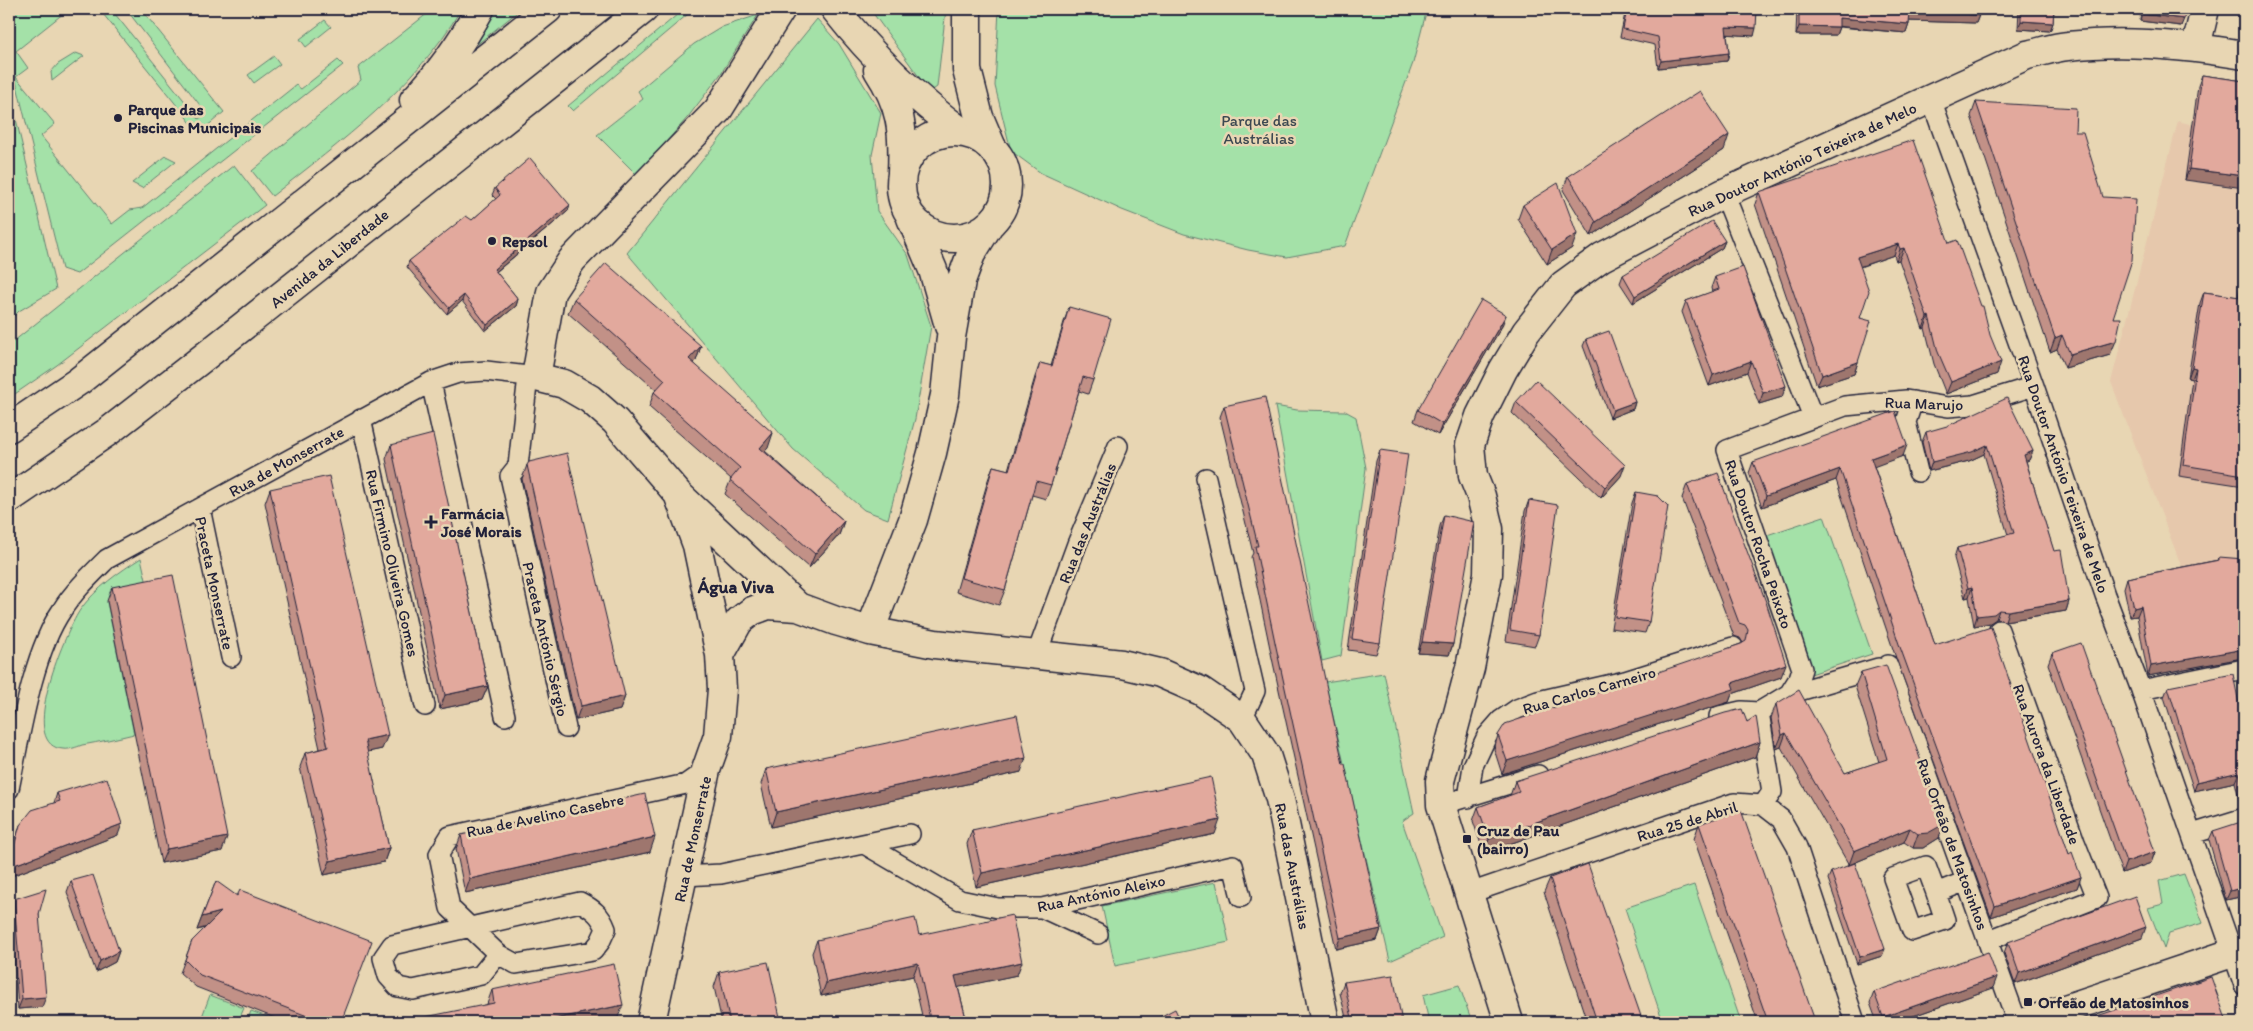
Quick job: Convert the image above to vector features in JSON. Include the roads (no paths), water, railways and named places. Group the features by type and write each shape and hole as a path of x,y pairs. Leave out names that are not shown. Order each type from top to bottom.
{"main road":[{"path":"325,187 420,93 465,36 480,9"},
{"path":"9,428 78,381 548,9"},
{"name":"Avenida da Liberdade","path":"9,499 109,431 644,9"},
{"path":"532,376 551,292 572,260 718,110 781,9"},
{"path":"835,9 889,87 904,139 901,176 902,197 933,270 942,296 951,337"},
{"path":"870,631 914,520 932,453 945,396 951,337 961,281 972,254 1002,206 1006,192 1006,176 1001,162 993,150 972,94 967,70 966,9"},
{"path":"2196,47 2206,9"},
{"path":"852,31 918,99 963,133 979,139 993,150"},
{"path":"1931,99 2027,55 2066,46 2117,42 2196,47 2244,55"},
{"name":"Rua Doutor António Teixeira de Melo","path":"1509,1022 1441,805 1440,781 1470,668 1488,574 1489,530 1481,496 1473,476 1470,445 1480,416 1503,370 1526,332 1562,285 1602,257 1724,193 1931,99"},
{"path":"901,176 906,161 916,147 930,138 946,133 963,133"},
{"path":"911,216 923,228 939,236 956,238 974,234 989,225"},
{"name":"Rua de Monserrate","path":"532,376 564,384 590,399 615,421 678,494 798,607"},
{"name":"Rua de Monserrate","path":"651,1022 706,770 718,736 722,689 720,655 697,545 678,494"},
{"name":"Rua de Monserrate","path":"720,655 739,621 752,611 768,605 798,607 836,622 870,631"},
{"name":"Rua das Austrálias","path":"870,631 935,644 1122,664 1160,673 1201,691 1242,719 1266,754 1280,799 1324,1022"},
{"path":"2031,1021 2239,951"}],"street":[{"name":"Rua Doutor António Teixeira de Melo","path":"1931,99 2034,386 2105,595 2192,834 2239,951 2244,985"},
{"path":"1724,193 1813,417"},
{"name":"Rua de Monserrate","path":"10,780 36,671 46,638 61,611 82,583 108,559 431,382 458,373 486,371 532,376"},
{"name":"Praceta António Sérgio","path":"532,376 518,466 510,476 566,728"},
{"path":"431,382 505,716"},
{"name":"Rua Marujo","path":"1813,417 1845,406 1877,402 1913,401 1948,407 1974,404 2034,386"},
{"path":"1913,401 1906,422 1918,472"},
{"name":"Rua Doutor Rocha Peixoto","path":"1789,694 1802,669 1727,450 1813,417"},
{"name":"Rua Firmino Oliveira Gomes","path":"361,419 425,706"},
{"name":"Rua das Austrálias","path":"1036,656 1077,544 1118,446"},
{"path":"1206,478 1255,691 1242,719"},
{"name":"Praceta Monserrate","path":"200,508 231,657"},
{"name":"Rua Aurora da Liberdade","path":"1989,940 2097,898 2075,842 2000,630"},
{"name":"Rua Carlos Carneiro","path":"1468,798 1472,766 1487,736 1501,720 1517,709 1538,700 1625,681 1733,647"},
{"name":"Rua Orfeão de Matosinhos","path":"1789,694 1883,666 1989,940 2031,1021"},
{"path":"2141,690 2244,669"},
{"path":"1699,722 1741,711 1758,712 1789,694"},
{"path":"1758,712 1772,792 1763,806 1781,819 1797,846 1855,1022"},
{"path":"1441,805 1559,768"},
{"name":"Rua de Avelino Casebre","path":"498,954 481,975 413,990 398,987 388,976 384,958 392,945 468,927 580,902 594,910 603,920 606,929 593,951 516,964 498,954 468,927 450,908 439,854 450,836 686,784 706,770"},
{"name":"Rua 25 de Abril","path":"1470,893 1734,803 1763,806"},
{"path":"2192,834 2244,818"},
{"path":"684,876 721,874 866,845 910,834"},
{"name":"Rua António Aleixo","path":"866,845 960,900 998,908 1042,908 1233,865 1241,897"},
{"path":"1936,893 1966,881"},
{"path":"1042,908 1098,934"}],"place":[{"name":"Parque das Piscinas Municipais","path":"118,118"},
{"name":"Repsol","path":"492,241"},
{"name":"Farmácia José Morais","path":"431,522"},
{"name":"Cruz de Pau (bairro)","path":"1467,839"},
{"name":"Orfeão de Matosinhos","path":"2028,1002"}],"district":[{"name":"Água Viva","path":"736,587"}],"park label":[{"name":"Parque das Austrálias","path":"1259,129"}]}
